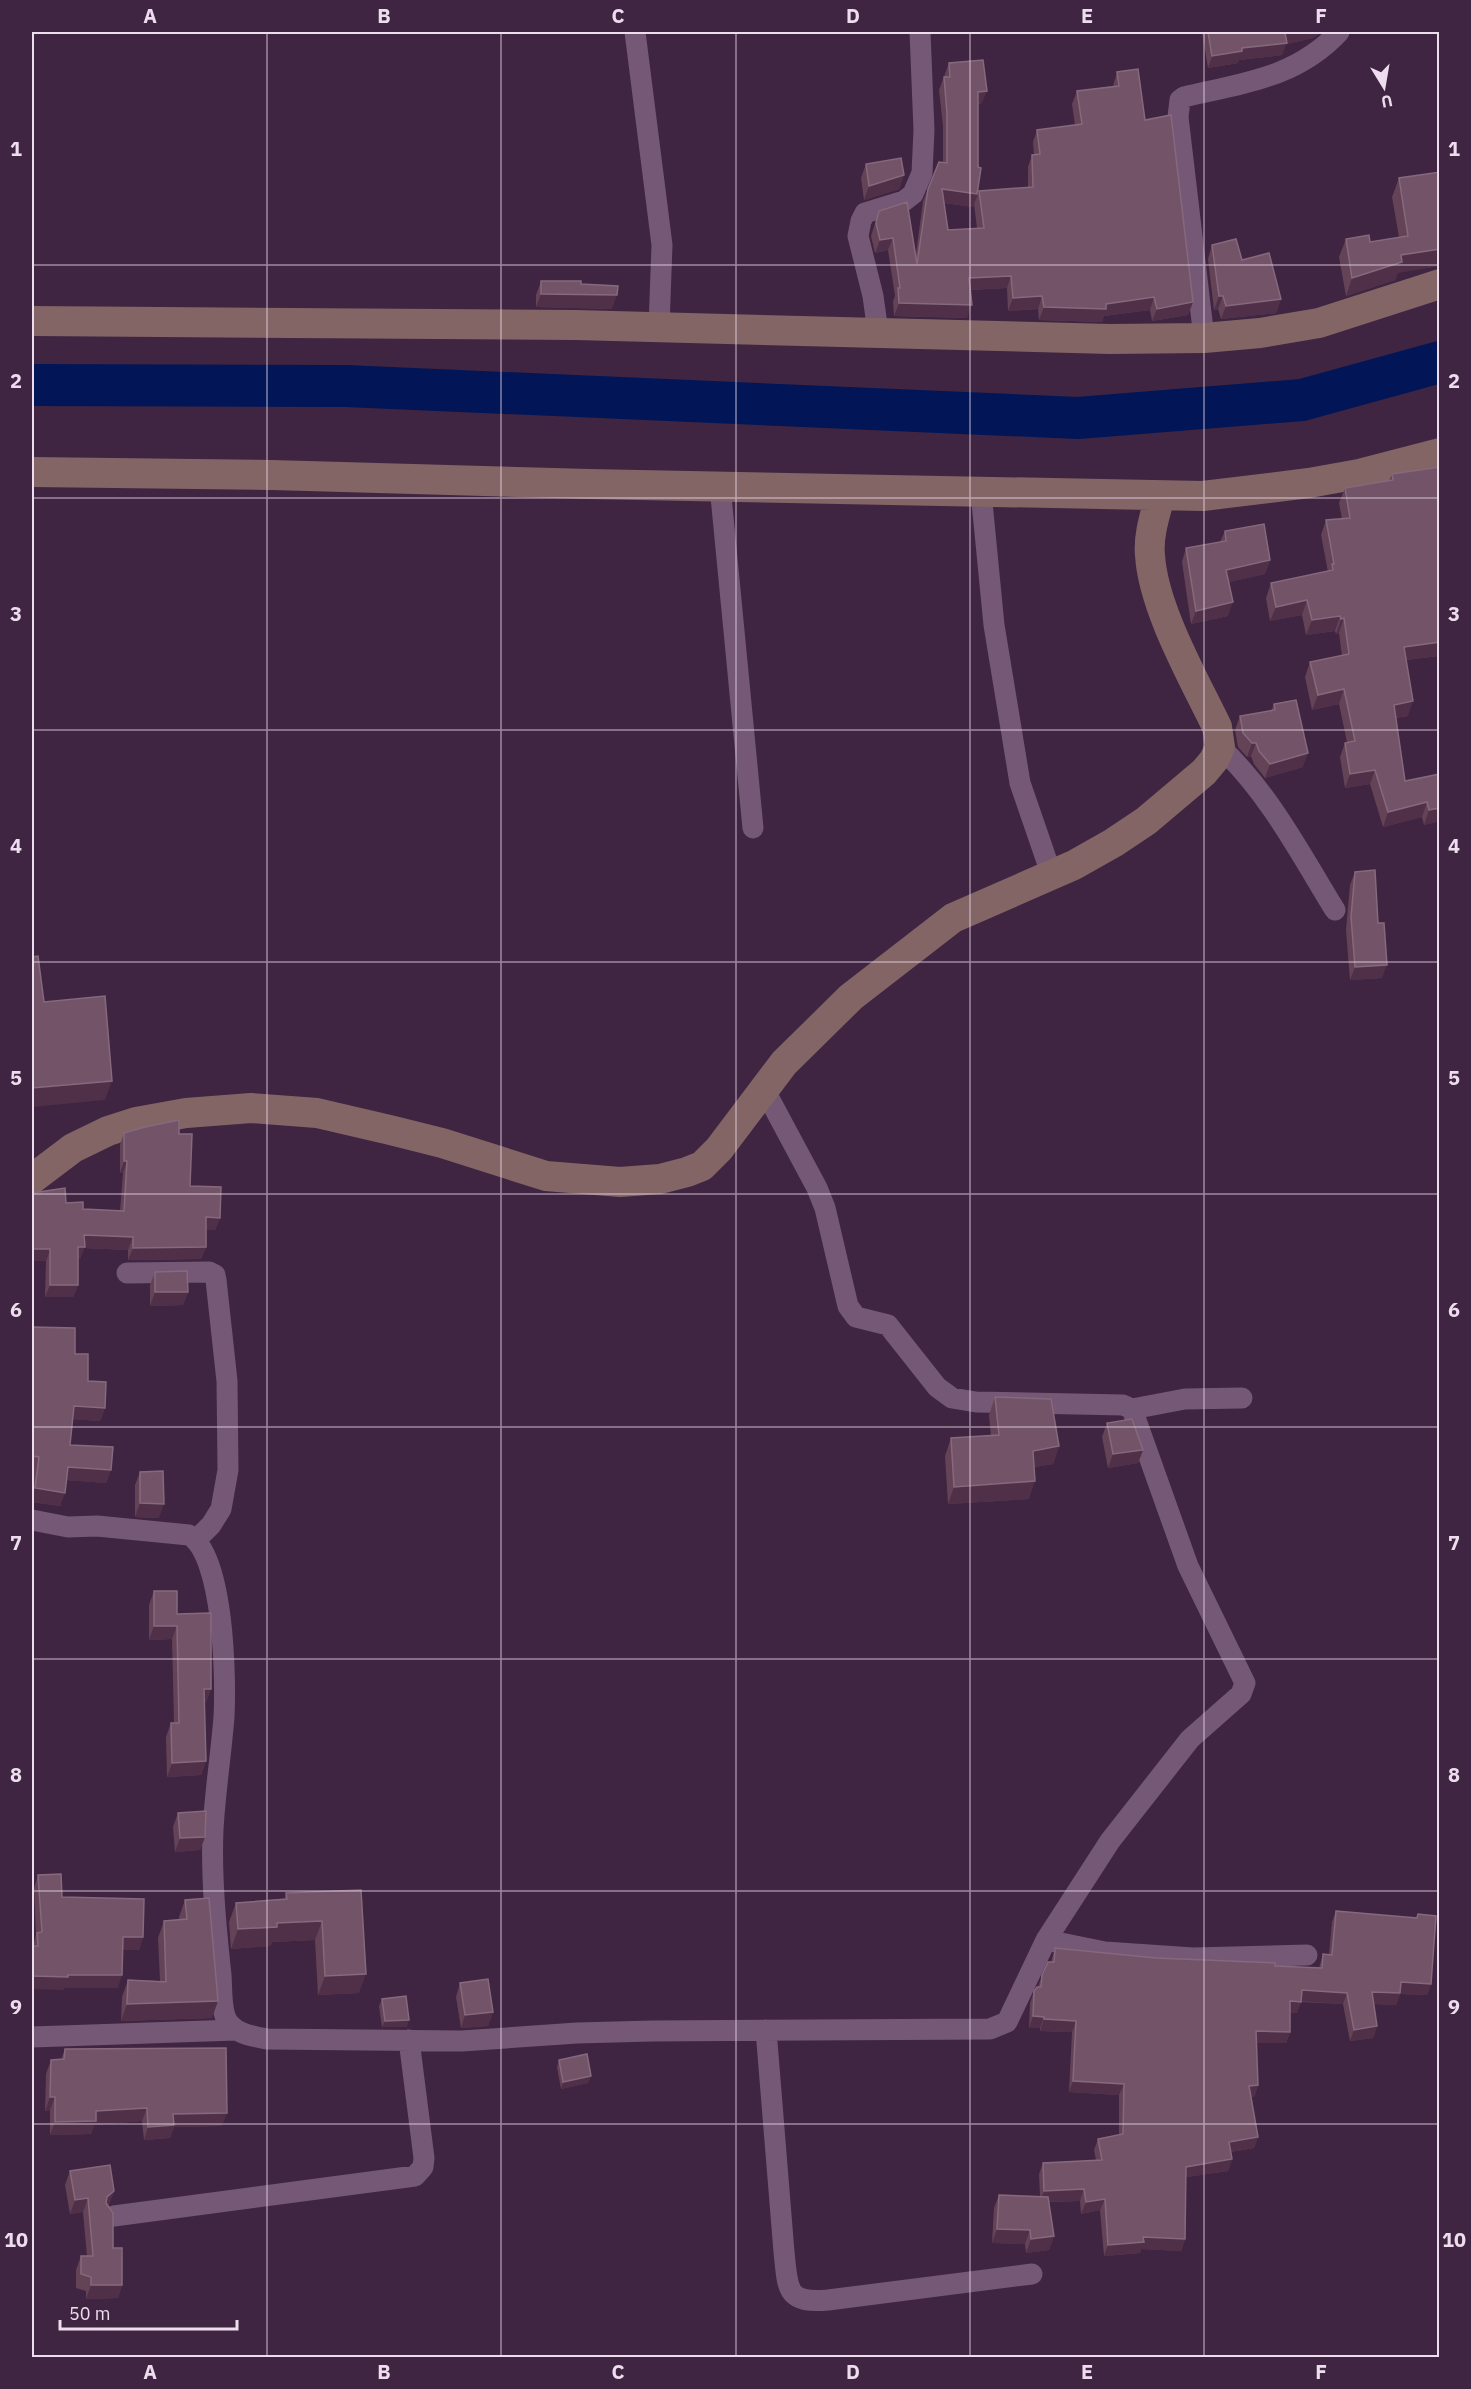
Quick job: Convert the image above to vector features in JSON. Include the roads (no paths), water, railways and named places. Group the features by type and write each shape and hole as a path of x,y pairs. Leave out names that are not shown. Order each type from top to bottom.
{"street":[{"path":"635,32 662,245 660,327"},
{"path":"878,332 873,296 858,236 865,213 904,201 913,194 922,173 924,130 920,32"},
{"path":"1204,338 1178,117 1180,100 1184,97 1281,73 1302,63 1339,32"},
{"path":"32,321 660,327 1110,339 1204,338 1260,333 1318,323 1440,284"},
{"path":"32,472 272,475 1203,496 1309,483 1359,474 1440,453"},
{"path":"720,486 753,828"},
{"path":"981,492 994,625 1020,783 1052,876"},
{"path":"32,1179 73,1149 108,1131 136,1122 186,1113 251,1108 317,1113 442,1143 546,1176 620,1182 660,1179 702,1166 719,1149 784,1063 851,997 953,918 1052,876 1113,843 1146,821 1204,772 1214,760 1220,747 1217,727 1162,608 1152,578 1149,553 1153,522 1160,496"},
{"path":"1220,747 1243,769 1269,804 1335,910"},
{"path":"764,1089 817,1188 825,1208 848,1306 856,1317 888,1325 937,1387 952,1398 976,1402 1123,1405 1132,1409 1185,1400 1242,1398"},
{"path":"127,1273 210,1272 216,1280 228,1381 228,1470 222,1509 197,1539"},
{"path":"32,2037 236,2030 267,2039 462,2041 577,2033 990,2028 1000,2026 1007,2022 1046,1940 1110,1841 1190,1739 1241,1694 1245,1687 1188,1566 1132,1409"},
{"path":"32,1520 68,1527 97,1526 189,1535 197,1539 206,1557 216,1589 223,1656 224,1718 213,1833 217,1937 226,2017 236,2030"},
{"path":"1046,1940 1105,1952 1193,1958 1307,1955"},
{"path":"766,2030 784,2253 788,2283 795,2296 808,2302 828,2301 1032,2274"},
{"path":"114,2216 415,2176 423,2168 424,2158 409,2040"}],"waterway":[{"path":"32,385 346,386 1078,418 1302,400 1440,362"}]}
